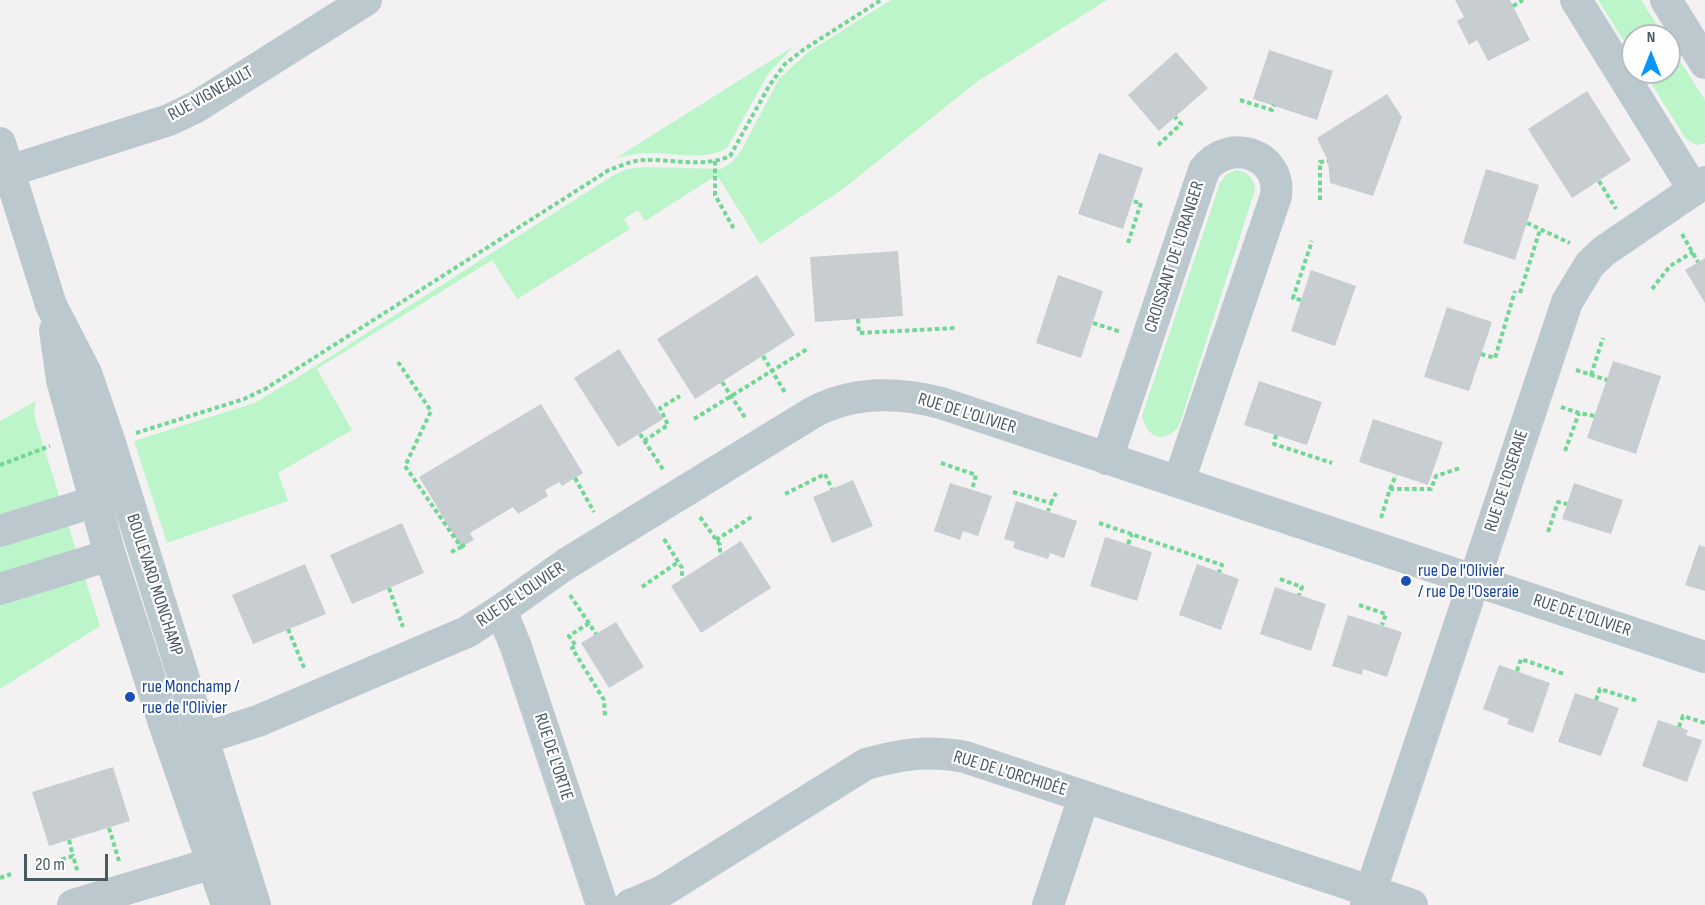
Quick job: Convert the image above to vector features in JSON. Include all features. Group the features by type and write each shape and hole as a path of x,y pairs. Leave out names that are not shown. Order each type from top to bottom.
{"street":[{"path":"1576,0 1699,186"},
{"path":"1666,0 1705,63"},
{"name":"RUE VIGNEAULT","path":"4,157 169,120 196,107 355,3"},
{"name":"CROISSANT DE L'ORANGER","path":"1107,459 1204,170 1218,156 1237,152 1249,153 1266,163 1274,173 1277,185 1276,196 1179,482"},
{"name":"BOULEVARD MONCHAMP","path":"4,157 51,305 62,380 110,555 173,748 226,859 255,905"},
{"name":"RUE DE L'OSERAIE","path":"1368,898 1566,306 1577,284 1598,256 1619,239 1699,186"},
{"name":"BOULEVARD MONCHAMP","path":"51,305 86,373 203,740 226,859 226,905"},
{"name":"RUE DE L'OLIVIER","path":"173,748 258,721 467,632 566,564 688,502 761,444 822,407 850,398 874,396 920,398 941,403 1705,657"},
{"path":"0,531 97,501"},
{"path":"0,589 110,555"},
{"name":"RUE DE L'ORTIE","path":"501,610 516,647 602,905"},
{"name":"RUE DE L'ORCHIDÉE","path":"630,905 661,892 866,764 904,754 944,753 965,757 1084,797 1368,898 1412,905"},
{"path":"1048,905 1084,797"},
{"path":"79,903 226,859"}],"path":[{"path":"130,435 229,404 265,390 609,170 633,161 715,161 730,156 769,86 785,64 881,0"},
{"path":"1513,6 1523,0"},
{"path":"1240,100 1272,110 1274,105"},
{"path":"1158,145 1181,124 1175,117"},
{"path":"715,161 715,195 734,229"},
{"path":"1320,200 1320,162 1328,162"},
{"path":"1128,243 1141,203 1132,201"},
{"path":"1527,223 1598,256"},
{"path":"1481,354 1495,358 1540,230"},
{"path":"1301,300 1293,298 1312,241"},
{"path":"1652,289 1671,266 1693,252"},
{"path":"858,319 859,333 956,328"},
{"path":"1093,323 1130,334"},
{"path":"1591,375 1603,338"},
{"path":"694,419 809,348"},
{"path":"763,356 802,419"},
{"path":"398,362 431,411 405,466 461,547"},
{"path":"722,381 761,444"},
{"path":"644,441 668,425 660,408 680,396"},
{"path":"1565,451 1579,413"},
{"path":"640,434 720,545 720,555"},
{"path":"1276,435 1274,444 1332,463"},
{"path":"0,465 51,445"},
{"path":"941,463 976,475 972,490"},
{"path":"1390,489 1431,489 1436,476 1460,468"},
{"path":"785,494 825,474 832,489"},
{"path":"1371,546 1396,475"},
{"path":"575,478 598,519"},
{"path":"1013,492 1051,503"},
{"path":"1048,512 1056,493"},
{"path":"1548,532 1558,502 1567,504"},
{"path":"716,540 753,516"},
{"path":"1099,523 1222,565 1219,572"},
{"path":"660,533 682,568 682,579"},
{"path":"1128,544 1132,534"},
{"path":"449,553 467,543"},
{"path":"642,586 678,562"},
{"path":"1280,579 1302,586 1299,595"},
{"path":"389,588 406,635"},
{"path":"568,591 596,634"},
{"path":"1359,605 1386,614 1382,625"},
{"path":"589,623 570,636 576,646 572,648 604,700 605,718"},
{"path":"288,629 308,678"},
{"path":"1517,671 1521,659 1564,674"},
{"path":"1596,700 1600,689 1638,702"},
{"path":"1679,727 1683,716 1705,723"},
{"path":"69,840 79,903"},
{"path":"40,866 73,856"},
{"path":"0,878 11,874"}],"green space":[{"path":"891,0 1107,0 978,81 843,189 760,244 717,175 645,221 638,210 624,219 630,229 517,299 492,260 317,369 352,430 278,473 288,501 167,543 134,441 254,403 612,176 627,169 645,167 721,169 732,162 741,151 779,79 808,52"},
{"path":"1598,0 1641,0 1656,24 1621,24 1621,36"},
{"path":"794,46 768,74 727,148 707,155 644,153 616,158"},
{"path":"1681,63 1705,100 1705,143 1697,145 1686,139 1652,84 1681,84"},
{"path":"1236,170 1250,176 1255,190 1179,426 1168,436 1157,436 1148,430 1142,416 1220,183 1227,174"},
{"path":"36,401 35,419 100,626 0,689 0,421"}],"building":[{"path":"1455,0 1510,0 1530,40 1488,61 1477,40 1469,45 1457,21 1464,17"},
{"path":"1269,50 1333,71 1317,120 1253,99"},
{"path":"1176,52 1208,88 1159,131 1128,95"},
{"path":"1587,91 1631,160 1572,198 1528,129"},
{"path":"1387,94 1402,117 1373,196 1330,183 1328,161 1317,138"},
{"path":"1099,153 1143,168 1123,229 1078,214"},
{"path":"1486,169 1539,185 1515,260 1463,243"},
{"path":"898,251 903,316 815,322 810,257"},
{"path":"1705,258 1705,303 1685,270"},
{"path":"1311,270 1356,286 1335,346 1291,331"},
{"path":"757,275 795,335 695,399 657,339"},
{"path":"1058,275 1103,291 1081,358 1036,343"},
{"path":"1447,307 1492,322 1469,391 1424,377"},
{"path":"619,349 663,419 618,447 574,378"},
{"path":"1613,361 1661,376 1636,454 1587,438"},
{"path":"1259,381 1322,402 1307,445 1244,425"},
{"path":"541,404 583,473 562,486 559,482 545,490 548,496 518,514 513,507 470,533 474,540 461,547 419,477"},
{"path":"1373,419 1443,442 1428,485 1359,462"},
{"path":"853,480 873,526 832,543 813,497"},
{"path":"950,483 992,496 978,536 963,531 960,540 934,531"},
{"path":"1574,483 1623,500 1611,534 1562,519"},
{"path":"1016,501 1077,521 1064,558 1050,553 1048,559 1013,548 1015,542 1004,539"},
{"path":"402,523 424,573 352,604 330,555"},
{"path":"1105,537 1152,552 1137,601 1090,586"},
{"path":"741,541 771,588 701,633 671,586"},
{"path":"1699,545 1705,547 1705,591 1685,585"},
{"path":"305,564 326,614 253,644 232,595"},
{"path":"1197,564 1239,579 1221,630 1179,615"},
{"path":"1275,587 1326,604 1311,651 1260,634"},
{"path":"1348,615 1402,632 1387,677 1363,669 1362,675 1332,666"},
{"path":"616,622 644,667 609,688 581,643"},
{"path":"1499,665 1550,683 1533,733 1507,724 1509,719 1483,709"},
{"path":"1575,693 1619,708 1601,756 1558,742"},
{"path":"1658,720 1688,730 1686,735 1702,740 1687,782 1642,766"},
{"path":"113,767 130,821 49,846 32,792"}],"place":[{"name":"rue De l'Olivier / rue De l'Oseraie","path":"1406,581"},
{"name":"rue Monchamp / rue de l'Olivier","path":"130,697"}]}
